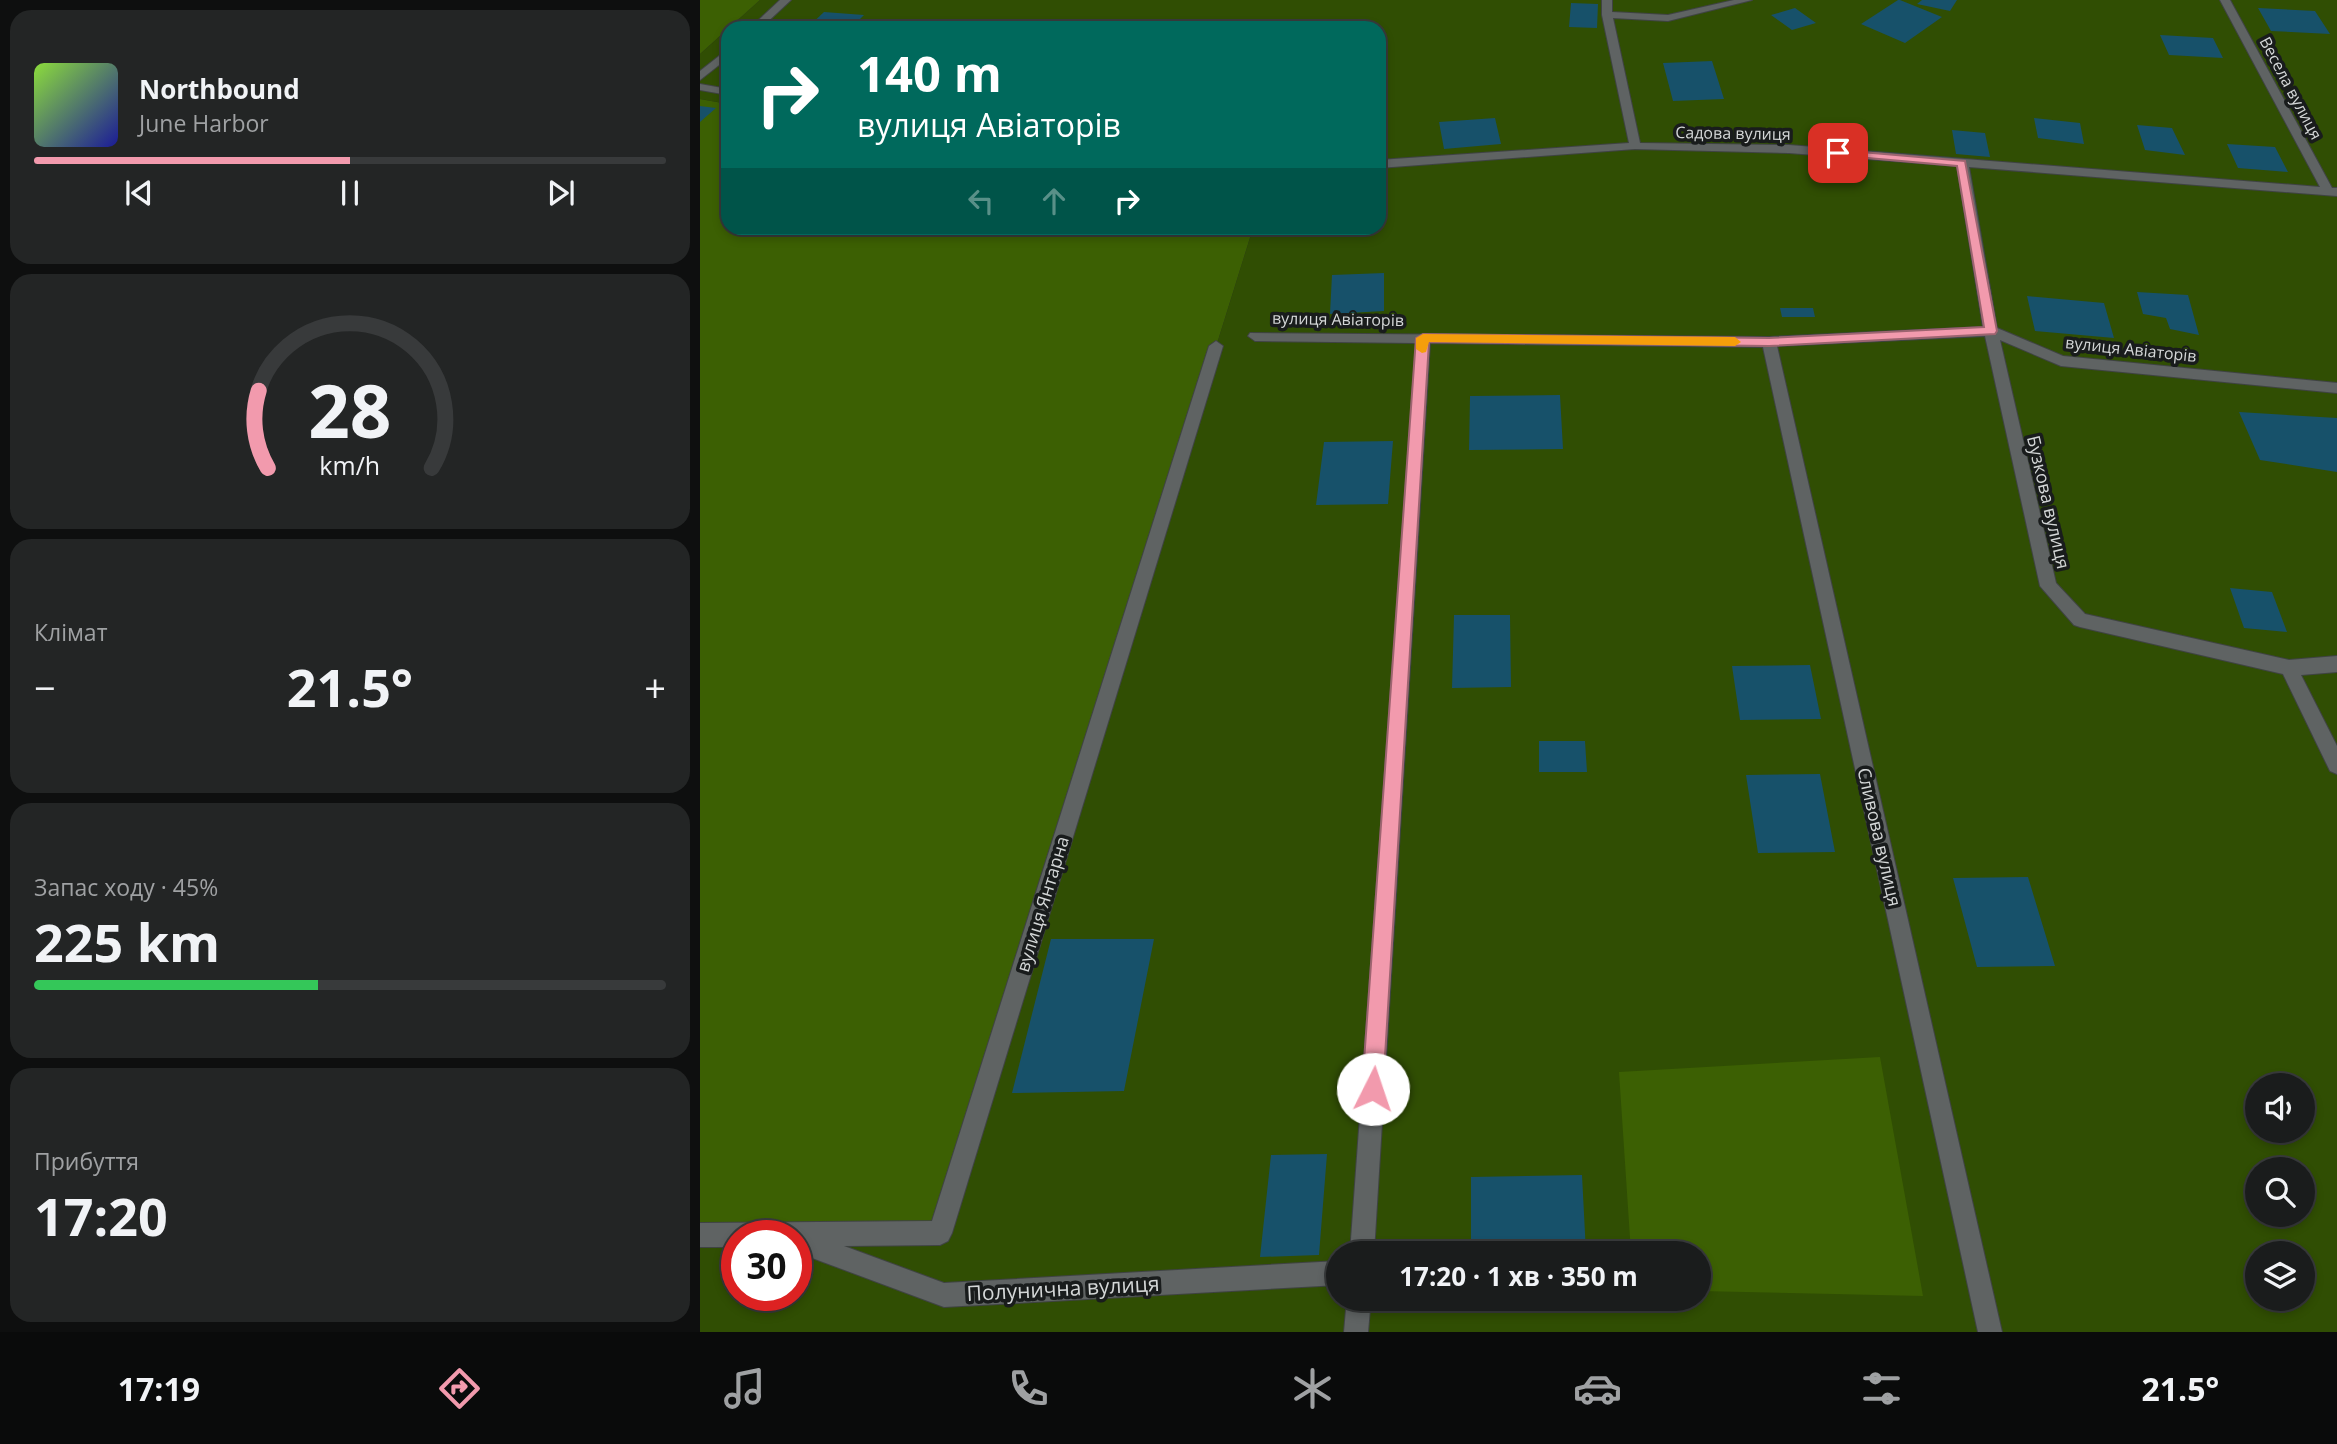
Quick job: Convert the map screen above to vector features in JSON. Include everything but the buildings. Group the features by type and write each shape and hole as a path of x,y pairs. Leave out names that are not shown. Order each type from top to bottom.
{"street":[{"path":"763,21 786,0"},
{"path":"1607,0 1607,15 1635,146"},
{"path":"1607,15 1668,18 1747,0"},
{"name":"Весела вулиця","path":"2225,0 2332,191"},
{"path":"700,77 721,58"},
{"path":"700,87 721,91"},
{"name":"Садова вулиця","path":"1386,164 1635,146 1789,149 2332,191"},
{"name":"Бузкова вулиця","path":"1962,163 1991,331 2048,586 2080,620 2288,668 2337,664"},
{"name":"вулиця Авіаторів","path":"1255,335 1769,342 1991,331 2061,361 2337,388"},
{"path":"1363,1241 1423,338"},
{"name":"Сливова вулиця","path":"1769,342 1990,1332"},
{"name":"вулиця Янтарна","path":"700,1235 940,1233 1216,346"},
{"path":"2288,668 2337,765"},
{"path":"700,1224 721,1224"},
{"name":"Полунична вулиця","path":"812,1246 944,1295 1326,1274"},
{"path":"1356,1332 1358,1311"}],"green space":[{"path":"700,0 760,0 737,21 721,21 721,35 700,54"},
{"path":"760,0 2337,0 2337,1332 700,1332 700,1244 721,1243 721,1311 812,1311 812,1239 940,1233 1251,235 1386,235 1386,21 737,21"},
{"path":"721,35 721,103 700,99 700,54"},
{"path":"700,99 721,103 721,235 1251,235 940,1233 812,1235 812,1220 721,1220 721,1239 700,1244"},
{"path":"1880,1057 1923,1296 1711,1291 1711,1241 1630,1241 1619,1072"}],"slow traffic":[{"path":"1422,349 1423,338 1735,342"}],"route":[{"path":"1373,1089 1423,338 1769,342 1991,331 1962,163 1838,153"}]}
